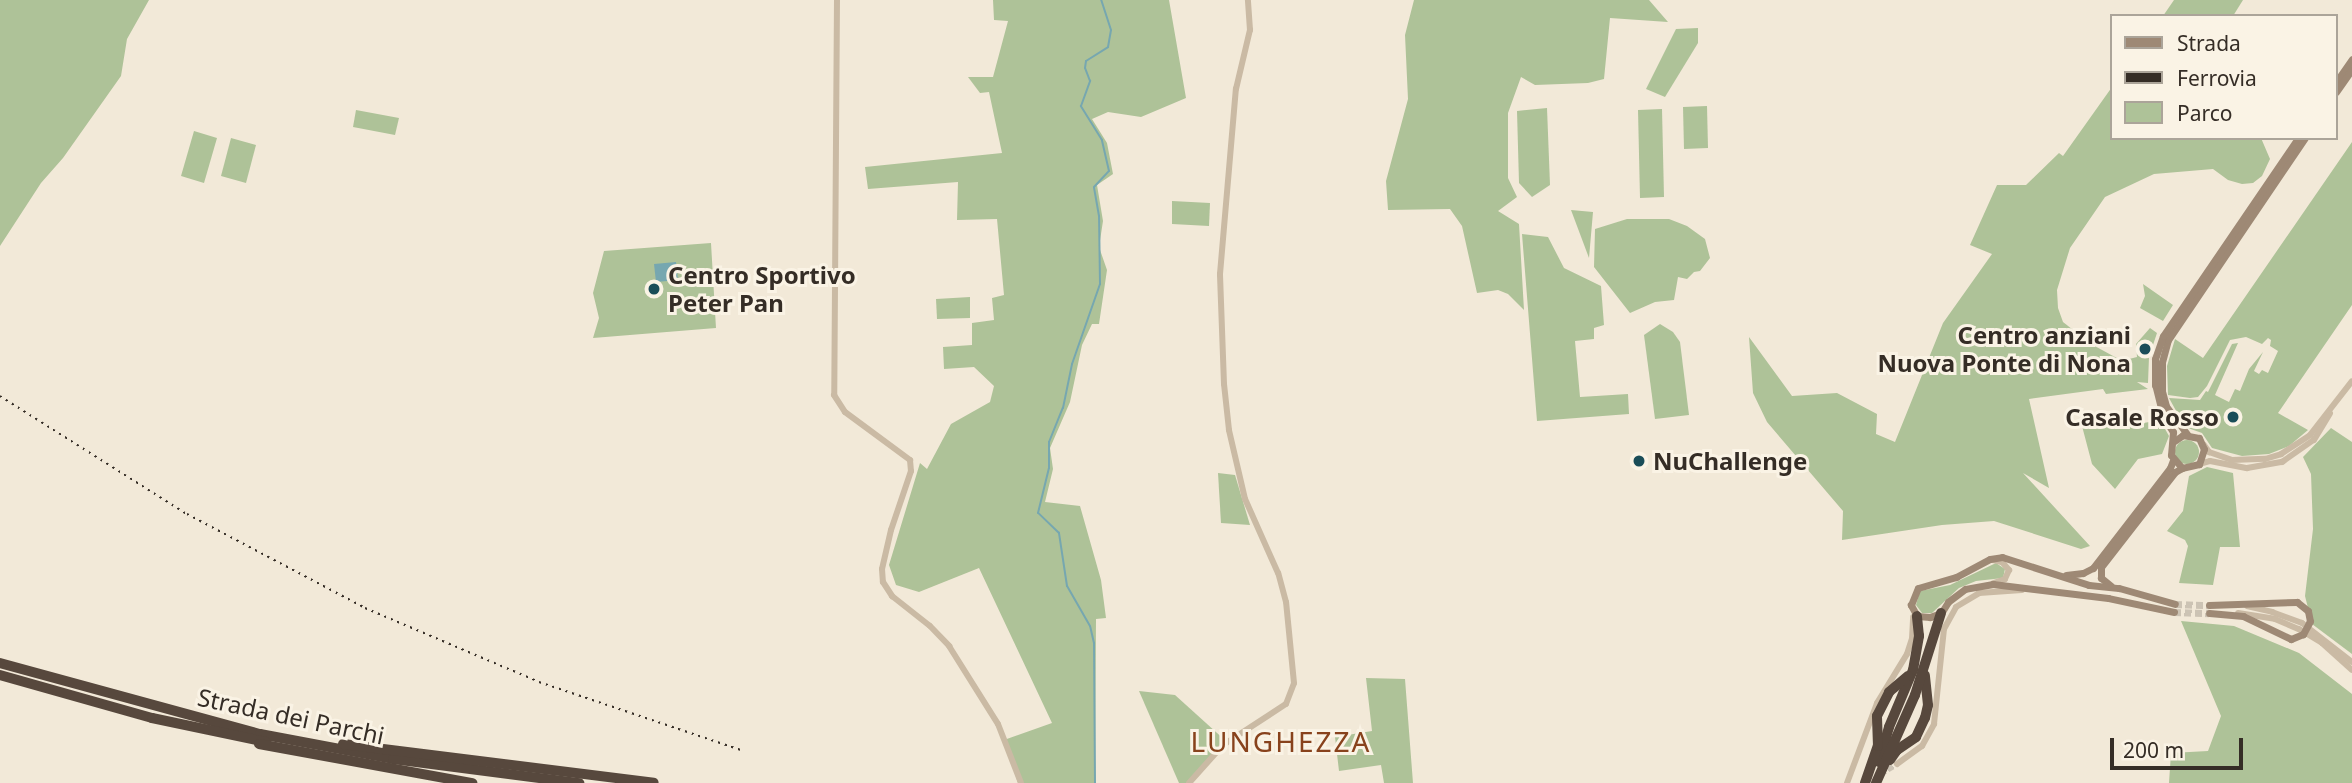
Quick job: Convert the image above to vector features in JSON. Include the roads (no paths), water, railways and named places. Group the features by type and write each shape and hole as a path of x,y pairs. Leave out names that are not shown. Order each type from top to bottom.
{"highway":[{"path":"1876,783 1887,732 1913,670 1920,636 1915,613"},
{"path":"1876,783 1925,665 1941,613"},
{"name":"Strada dei Parchi","path":"0,663 210,723 341,750 579,783"},
{"path":"1876,783 1893,755 1916,737 1925,718 1928,705 1925,665"},
{"path":"1865,783 1878,746 1877,716 1889,692 1913,670"},
{"name":"Strada dei Parchi","path":"0,675 152,718 231,736 393,764 530,783"},
{"path":"153,707 343,744 654,783"},
{"path":"231,736 275,748 472,783"}],"main road":[{"path":"2338,79 2352,59"},
{"path":"2338,89 2352,69"},
{"path":"2108,554 2171,468 2173,432 2163,416 2155,385 2155,359 2163,336 2297,140"},
{"path":"2050,572 2079,574 2100,563 2175,472 2199,464 2204,454 2203,444 2196,436 2182,431 2167,409 2162,391 2162,362 2168,340 2304,140"},
{"path":"2173,442 2188,434"},
{"path":"2173,460 2182,468"},
{"path":"2100,563 2099,573 2102,580 2175,608 1993,584 1965,589 1948,602 1941,613 1930,617 1915,613 1912,597 1918,588 1956,577 1990,559 2008,557 2089,585 2119,588"},
{"path":"2297,602 2308,611 2310,621 2303,634 2291,639 2231,613 2209,609 2227,604 2297,602"}],"street":[{"path":"837,0 833,387 839,405 852,418 903,452 912,464 884,559 881,573 884,586 892,596 930,626 948,646 996,721 1021,783"},
{"path":"1189,783 1223,745 1286,704 1294,683 1286,602 1278,573 1245,499 1228,430 1224,387 1220,274 1236,89 1250,27 1248,0"},
{"path":"2199,464 2210,461 2231,467 2258,467 2291,453 2310,439 2352,381"},
{"path":"2203,444 2209,452 2232,460 2265,459 2291,453"},
{"path":"1990,559 2003,562 2009,570 2006,579 1993,584"},
{"path":"1898,764 1922,746 1934,724 1944,629 1956,607 1979,593 2048,590"},
{"path":"2227,604 2272,611 2300,626 2352,662"},
{"path":"1847,783 1877,703 1910,647 1915,613"},
{"path":"2231,613 2260,615 2300,626"},
{"path":"2343,657 2352,670"}],"water":[{"path":"676,262 678,280 656,282 654,264"}],"waterway":[{"path":"1095,783 1094,643 1090,626 1067,586 1059,533 1038,513 1049,468 1049,442 1063,408 1072,364 1100,284 1099,216 1094,187 1109,171 1102,140 1081,106 1090,81 1085,68 1086,61 1108,47 1111,30 1101,0"}],"tunnel":[{"path":"2175,604 2209,605"},
{"path":"2174,612 2209,613"},
{"path":"1880,774 1897,764"}],"railway":[{"path":"0,396 187,514 365,608 539,682 741,750"}],"place":[{"name":"Centro Sportivo Peter Pan","path":"654,289"},
{"name":"Centro anziani Nuova Ponte di Nona","path":"2145,349"},
{"name":"Casale Rosso","path":"2233,417"},
{"name":"NuChallenge","path":"1639,461"}],"district":[{"name":"LUNGHEZZA","path":"1281,741"}]}
